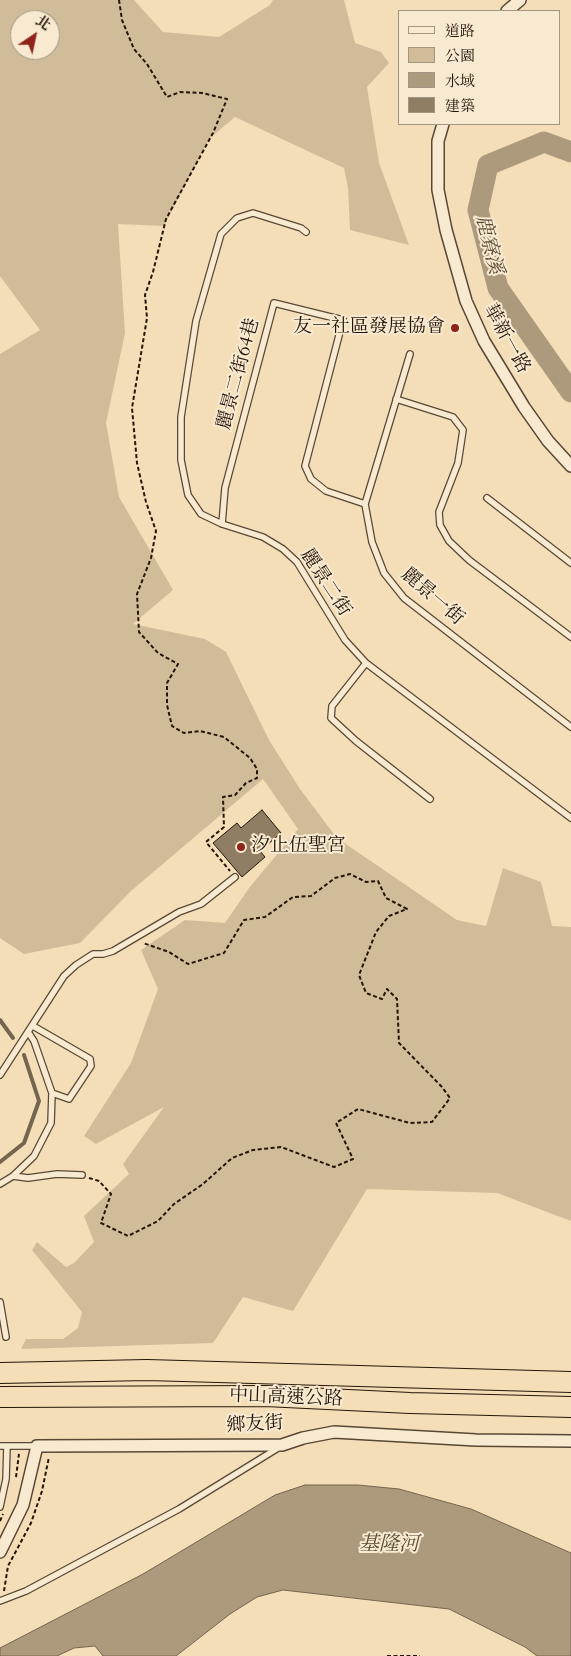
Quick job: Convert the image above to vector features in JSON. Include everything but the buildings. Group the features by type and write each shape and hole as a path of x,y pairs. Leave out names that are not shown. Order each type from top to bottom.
{"highway":[{"name":"中山高速公路","path":"4,1373 147,1370 250,1371 571,1382"},
{"name":"中山高速公路","path":"5,1397 265,1396 410,1403 571,1407"}],"street":[{"path":"508,10 520,0"},
{"name":"華新一路","path":"443,125 438,142 438,190 450,248 466,301 484,342 524,407 548,441 571,466"},
{"name":"鄉友街","path":"37,1446 282,1445 303,1438 334,1432 476,1440 571,1440"},
{"path":"0,1552 23,1505 37,1446"}],"lane":[{"name":"麗景二街","path":"306,232 301,228 253,213 237,218 221,234 196,321 181,417 182,460 188,495 201,514 222,524 263,536 283,549 297,562 345,640 366,663 571,818"},
{"name":"麗景二街64巷","path":"222,524 224,488 274,303 344,320 304,466 311,479 326,491 365,504"},
{"name":"麗景一街","path":"410,354 365,504 372,542 384,573 404,598 571,727"},
{"path":"396,399 453,417 464,430 458,463 439,512 440,526 449,541 469,560 571,637"},
{"path":"487,498 571,563"},
{"path":"366,663 332,706 331,718 356,741 430,800"},
{"path":"0,1075 64,976 76,965 93,954 108,952 134,940 179,912 201,904 235,877"},
{"path":"33,1026 90,1059 91,1066 69,1099 52,1093"},
{"path":"0,1184 13,1176 34,1156 51,1124 52,1093 34,1041 28,1032"},
{"path":"13,1176 28,1178 57,1174 82,1175"},
{"path":"0,1302 6,1337"},
{"path":"0,1602 26,1591 179,1509 282,1445"},
{"path":"0,1507 6,1479 3,1446"},
{"name":"鄉友街","path":"3,1446 37,1446"}],"path":[{"path":"82,1175 99,1181 111,1194 101,1223 128,1236 158,1222 174,1204 203,1184 232,1158 253,1150 280,1147 334,1167 353,1160 336,1123 358,1109 410,1123 432,1122 450,1098 399,1043 397,999 386,989 382,999 366,993 359,975 376,932 389,916 406,909 386,898 378,881 366,882 350,874 335,878 310,896 293,897 264,917 244,920 224,953 188,964 169,952 134,940"},
{"path":"386,1656 420,1656"}],"green space":[{"path":"0,0 134,0 163,32 219,37 270,5 273,0 344,0 355,43 381,52 389,63 367,87 379,163 409,245 350,230 348,188 344,168 235,117 209,139 164,226 118,224 125,333 106,423 119,497 173,590 133,624 205,639 226,652 269,740 300,789 337,838 457,920 486,926 503,868 541,882 552,926 571,927 571,1221 497,1193 367,1189 293,1311 243,1297 213,1343 21,1349 26,1339 63,1339 78,1328 82,1312 32,1250 37,1242 66,1267 74,1263 94,1242 84,1216 129,1174 123,1164 164,1107 96,1144 84,1136 131,1063 158,989 141,950 185,920 225,923 249,888 298,829 263,779 131,891 80,943 24,954 0,938 0,354 40,330 0,276"}],"water":[{"name":"基隆河","path":"305,1485 358,1485 399,1489 471,1509 571,1553 571,1656 537,1656 525,1647 449,1609 283,1590 257,1597 230,1614 176,1656 103,1656 95,1646 74,1648 57,1656 0,1656 0,1648 143,1574 275,1495"}],"waterway":[{"name":"鹿寮溪","path":"571,152 544,142 488,165 478,210 498,288 571,392"},
{"path":"0,1020 13,1038"},
{"path":"0,1162 24,1143 39,1101 24,1055"}],"place":[{"name":"友一社區發展協會","path":"455,328"},
{"name":"汐止伍聖宮","path":"241,847"}]}
